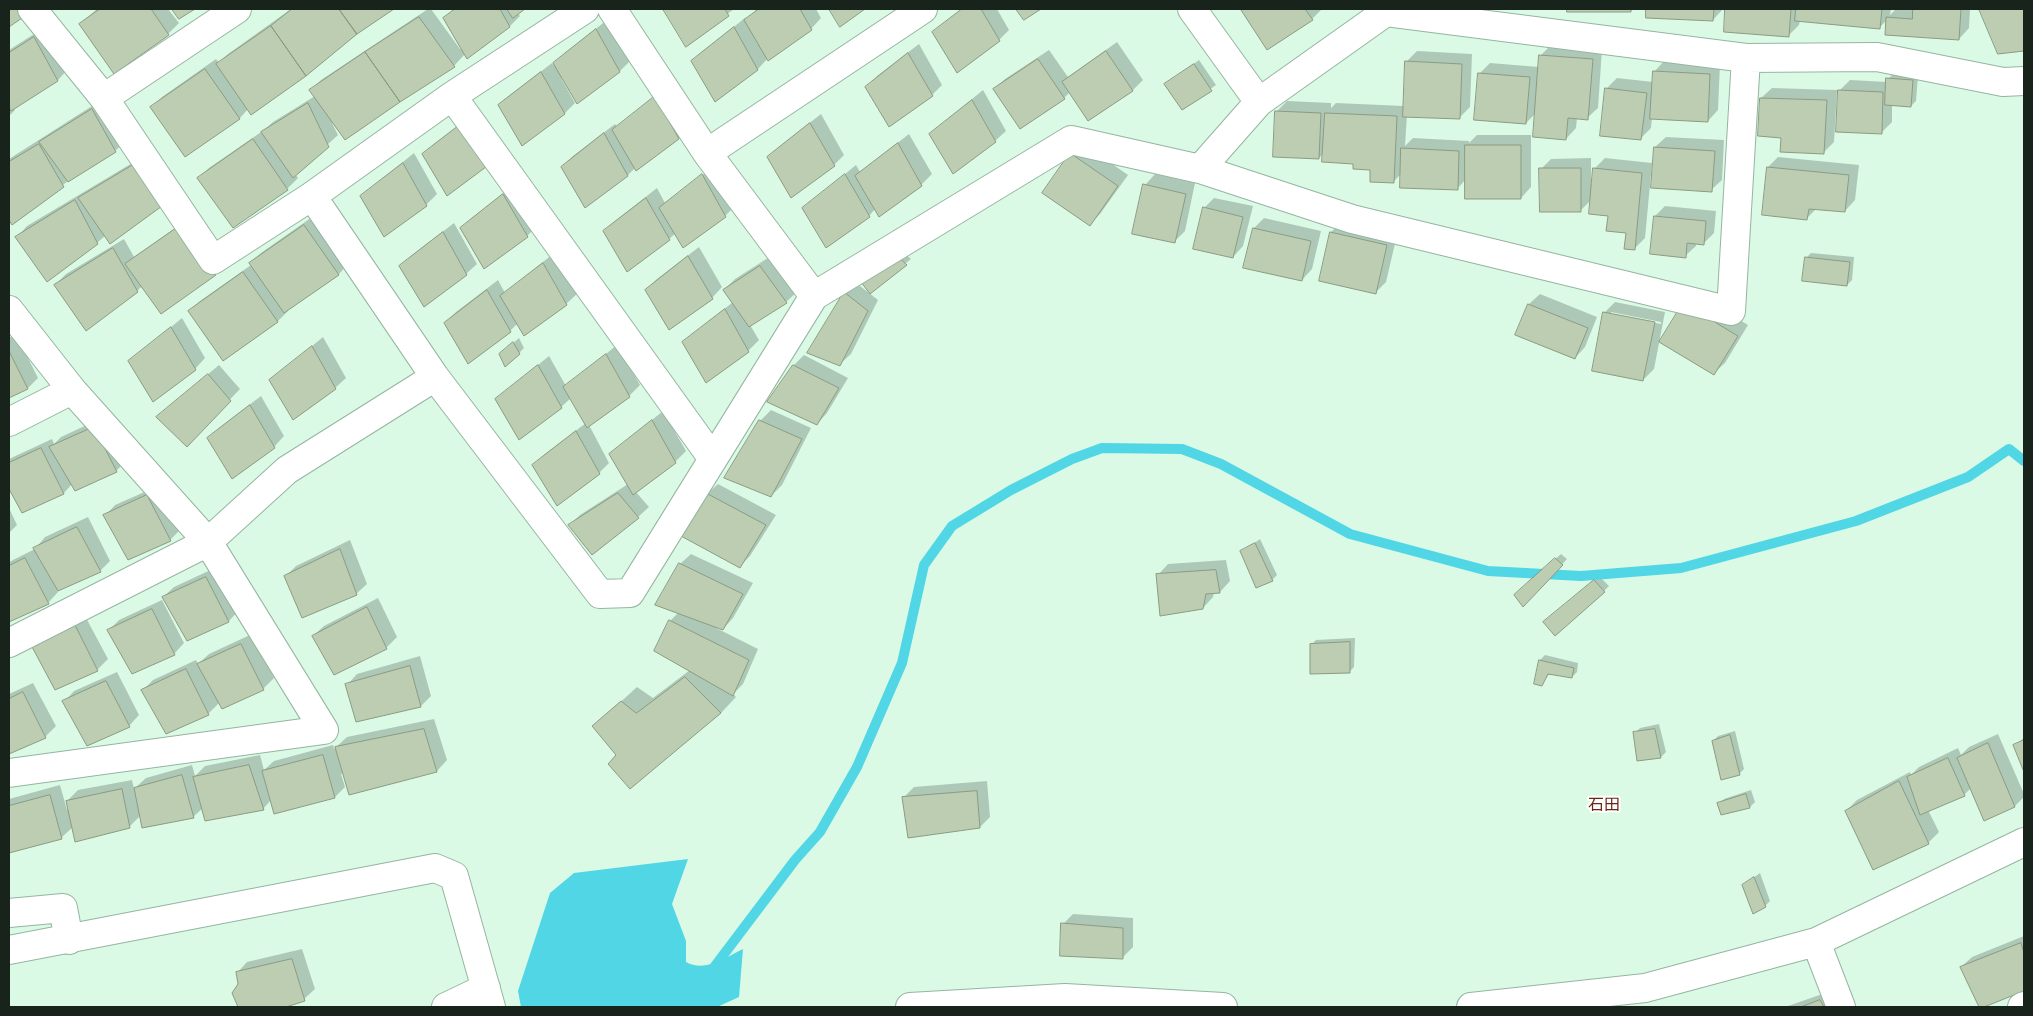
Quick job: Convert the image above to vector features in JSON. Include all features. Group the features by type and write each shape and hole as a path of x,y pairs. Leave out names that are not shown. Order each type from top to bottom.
{"street":[{"path":"32,9 104,98 213,260 312,196 452,96 585,9"},
{"path":"104,98 237,9"},
{"path":"612,9 707,153 814,296"},
{"path":"707,153 922,9"},
{"path":"1192,9 1259,102"},
{"path":"1200,169 1259,102 1388,10 1746,58 1877,57 2003,82 2024,81"},
{"path":"312,196 435,376 600,594 630,593 814,296 1071,140 1200,169 1352,219 1731,311 1746,58"},
{"path":"452,96 713,460"},
{"path":"9,310 72,390 208,542 324,730 9,773"},
{"path":"9,643 208,542 287,470 435,376"},
{"path":"9,422 72,390"},
{"path":"1471,1007 1645,988 1652,996 1816,942 2024,842"},
{"path":"9,950 69,940 435,868 454,876 488,998 446,1007"},
{"path":"9,913 63,908 69,940"},
{"path":"1816,942 1842,1007"},
{"path":"910,1007 1065,998 1223,1007"}],"water":[{"path":"688,859 672,904 686,941 686,962 693,965 708,965 723,960 743,949 739,997 717,1007 521,1007 518,991 550,893 574,873"}],"building":[{"path":"9,9 17,9 22,18 9,27"},
{"path":"100,9 151,9 169,35 114,74 79,24"},
{"path":"172,9 195,9 179,19"},
{"path":"292,9 339,9 357,34 306,76 271,26"},
{"path":"339,9 394,9 357,34"},
{"path":"455,9 500,9 510,27 467,59 443,18"},
{"path":"507,9 525,9 513,18"},
{"path":"663,9 725,9 729,16 686,47"},
{"path":"759,9 800,9 812,30 768,61 744,20"},
{"path":"829,9 865,9 840,27"},
{"path":"962,9 981,9 1000,41 957,73 932,32"},
{"path":"1016,9 1041,9 1024,20"},
{"path":"1242,9 1305,9 1313,20 1267,50"},
{"path":"1567,9 1631,9 1631,12 1567,12"},
{"path":"1646,9 1714,9 1713,21 1646,18"},
{"path":"1725,9 1791,9 1789,37 1724,32"},
{"path":"1796,9 1882,9 1880,29 1795,21"},
{"path":"1913,9 1961,9 1959,40 1885,35 1886,17 1912,19"},
{"path":"1979,9 2024,9 2024,51 1998,54"},
{"path":"419,17 455,67 400,102 365,52"},
{"path":"271,26 306,76 251,115 216,64"},
{"path":"734,27 758,70 715,102 691,61"},
{"path":"596,29 620,72 577,104 553,63"},
{"path":"34,37 58,81 11,111 9,108 9,53"},
{"path":"1106,51 1133,91 1088,121 1062,82"},
{"path":"365,52 400,102 345,140 309,90"},
{"path":"908,53 933,96 889,127 865,87"},
{"path":"1539,55 1593,59 1588,120 1568,118 1566,140 1533,137"},
{"path":"1038,59 1065,99 1020,129 993,89"},
{"path":"1405,61 1462,64 1460,119 1403,117"},
{"path":"1194,64 1212,91 1182,110 1164,84"},
{"path":"205,69 240,119 185,157 150,107"},
{"path":"1653,71 1710,74 1708,122 1650,119"},
{"path":"541,72 565,114 522,146 498,105"},
{"path":"1478,73 1530,77 1526,124 1474,120"},
{"path":"1886,78 1913,80 1911,107 1885,105"},
{"path":"1605,88 1647,93 1641,140 1600,136"},
{"path":"1838,90 1883,92 1882,134 1836,132"},
{"path":"655,96 679,139 636,171 612,130"},
{"path":"1760,98 1827,100 1824,154 1780,152 1781,138 1758,136"},
{"path":"972,100 996,142 953,174 929,134"},
{"path":"308,103 329,147 293,178 261,132"},
{"path":"92,109 116,152 68,182 39,142"},
{"path":"1275,111 1321,113 1319,159 1273,157"},
{"path":"1325,113 1397,116 1394,183 1370,182 1370,170 1353,169 1353,164 1322,162"},
{"path":"465,121 490,164 447,196 422,154"},
{"path":"810,123 835,166 791,198 767,157"},
{"path":"604,133 628,176 585,208 561,167"},
{"path":"253,139 288,190 233,228 197,178"},
{"path":"898,143 922,186 879,217 855,176"},
{"path":"39,144 64,187 12,225 9,220 9,162"},
{"path":"1465,145 1521,145 1521,199 1465,199"},
{"path":"1654,147 1715,151 1712,192 1651,188"},
{"path":"1401,148 1459,151 1458,190 1400,188"},
{"path":"1070,153 1118,186 1090,226 1042,193"},
{"path":"138,162 162,206 110,244 78,198"},
{"path":"403,163 427,206 384,237 360,196"},
{"path":"1767,167 1849,175 1845,212 1809,209 1807,220 1762,215"},
{"path":"1539,168 1581,168 1581,212 1540,212"},
{"path":"1593,168 1642,173 1635,250 1624,249 1626,233 1606,231 1608,216 1589,214"},
{"path":"702,174 726,217 683,248 659,208"},
{"path":"845,174 870,217 826,248 802,208"},
{"path":"1143,184 1186,194 1175,243 1132,234"},
{"path":"503,194 528,237 484,269 460,228"},
{"path":"646,198 670,240 627,272 603,231"},
{"path":"75,200 98,244 47,282 15,237"},
{"path":"1203,207 1243,217 1233,258 1193,249"},
{"path":"1654,216 1706,221 1704,245 1687,243 1686,258 1650,254"},
{"path":"181,225 216,275 161,314 125,264"},
{"path":"304,225 339,275 284,313 249,263"},
{"path":"1253,228 1311,241 1302,281 1243,268"},
{"path":"443,232 467,275 424,307 399,266"},
{"path":"1330,232 1387,245 1376,294 1319,281"},
{"path":"113,248 138,292 86,331 54,285"},
{"path":"895,254 907,265 870,294 858,278"},
{"path":"688,256 713,299 669,330 645,290"},
{"path":"1805,257 1850,262 1847,286 1802,281"},
{"path":"543,263 567,305 524,336 500,296"},
{"path":"760,266 787,303 749,327 723,290"},
{"path":"243,272 278,322 223,361 188,311"},
{"path":"487,290 511,332 468,364 444,323"},
{"path":"844,292 868,311 840,366 807,353"},
{"path":"1683,303 1738,336 1714,375 1659,342"},
{"path":"1528,304 1588,328 1575,359 1515,335"},
{"path":"725,309 749,352 706,383 682,342"},
{"path":"1603,312 1655,322 1643,381 1592,371"},
{"path":"171,327 196,370 153,402 128,361"},
{"path":"513,342 520,354 505,367 499,354"},
{"path":"312,346 336,389 293,420 269,380"},
{"path":"9,351 28,389 9,398"},
{"path":"606,354 630,397 587,428 563,387"},
{"path":"538,365 562,408 519,440 495,399"},
{"path":"793,365 839,388 817,425 767,402"},
{"path":"208,374 231,401 187,447 156,417"},
{"path":"250,405 275,448 232,479 207,438"},
{"path":"652,420 676,463 633,495 609,454"},
{"path":"759,420 802,439 771,497 724,478"},
{"path":"94,427 117,472 75,491 49,447"},
{"path":"576,431 600,474 557,506 532,465"},
{"path":"41,448 64,494 22,513 9,489 9,463"},
{"path":"618,493 639,518 592,555 568,525"},
{"path":"706,493 766,525 740,568 681,536"},
{"path":"147,495 171,541 128,560 103,515"},
{"path":"77,527 101,572 58,591 33,548"},
{"path":"1255,543 1273,581 1256,588 1240,551"},
{"path":"340,549 357,595 302,618 284,576"},
{"path":"25,558 49,604 9,622 9,566"},
{"path":"1555,558 1563,565 1523,607 1514,595"},
{"path":"679,563 743,594 723,630 655,605"},
{"path":"1216,570 1220,593 1206,594 1203,609 1160,616 1156,574"},
{"path":"206,577 229,622 187,641 162,597"},
{"path":"1594,580 1605,592 1555,636 1543,622"},
{"path":"367,607 387,649 334,675 312,636"},
{"path":"152,609 175,655 132,674 107,630"},
{"path":"669,620 749,660 733,696 654,651"},
{"path":"75,625 98,671 55,690 31,645"},
{"path":"1350,642 1350,673 1310,674 1310,644"},
{"path":"241,644 264,690 222,709 197,664"},
{"path":"1539,660 1574,668 1572,678 1548,674 1542,686 1534,684"},
{"path":"410,666 421,707 356,722 345,684"},
{"path":"186,669 209,715 166,734 141,690"},
{"path":"685,677 721,713 630,789 608,764 616,755 592,726 621,701 636,713"},
{"path":"106,681 130,727 87,746 62,701"},
{"path":"23,692 46,738 9,754 9,699"},
{"path":"424,729 437,772 349,795 335,747"},
{"path":"1655,729 1661,758 1637,761 1633,732"},
{"path":"1730,735 1740,775 1721,780 1712,741"},
{"path":"2024,740 2024,772 2013,745"},
{"path":"1988,743 2015,807 1984,821 1957,758"},
{"path":"323,755 335,798 274,814 262,771"},
{"path":"1948,758 1965,796 1920,815 1907,777"},
{"path":"249,765 264,810 205,821 193,777"},
{"path":"182,775 194,818 142,828 134,788"},
{"path":"1899,781 1929,844 1873,870 1845,811"},
{"path":"122,789 130,828 75,842 66,801"},
{"path":"977,791 980,828 908,838 902,797"},
{"path":"1746,794 1750,808 1721,815 1717,803"},
{"path":"50,795 62,839 9,853 9,806"},
{"path":"1754,877 1766,907 1753,914 1742,885"},
{"path":"1061,923 1123,928 1123,959 1060,956"},
{"path":"2021,943 2024,953 2024,991 1984,1007 1979,1007 1960,967"},
{"path":"292,959 305,1001 286,1007 238,1007 232,993 238,984 236,972"},
{"path":"1820,1000 1824,1007 1801,1007"}],"waterway":[{"path":"712,970 795,860 820,832 857,767 902,663 924,565 952,526 1011,490 1072,459 1102,448 1182,449 1221,464 1350,534 1488,571 1581,576 1681,568 1856,521 1968,477 2009,449 2024,461"}],"district":[{"name":"石田","path":"1604,806"}]}
